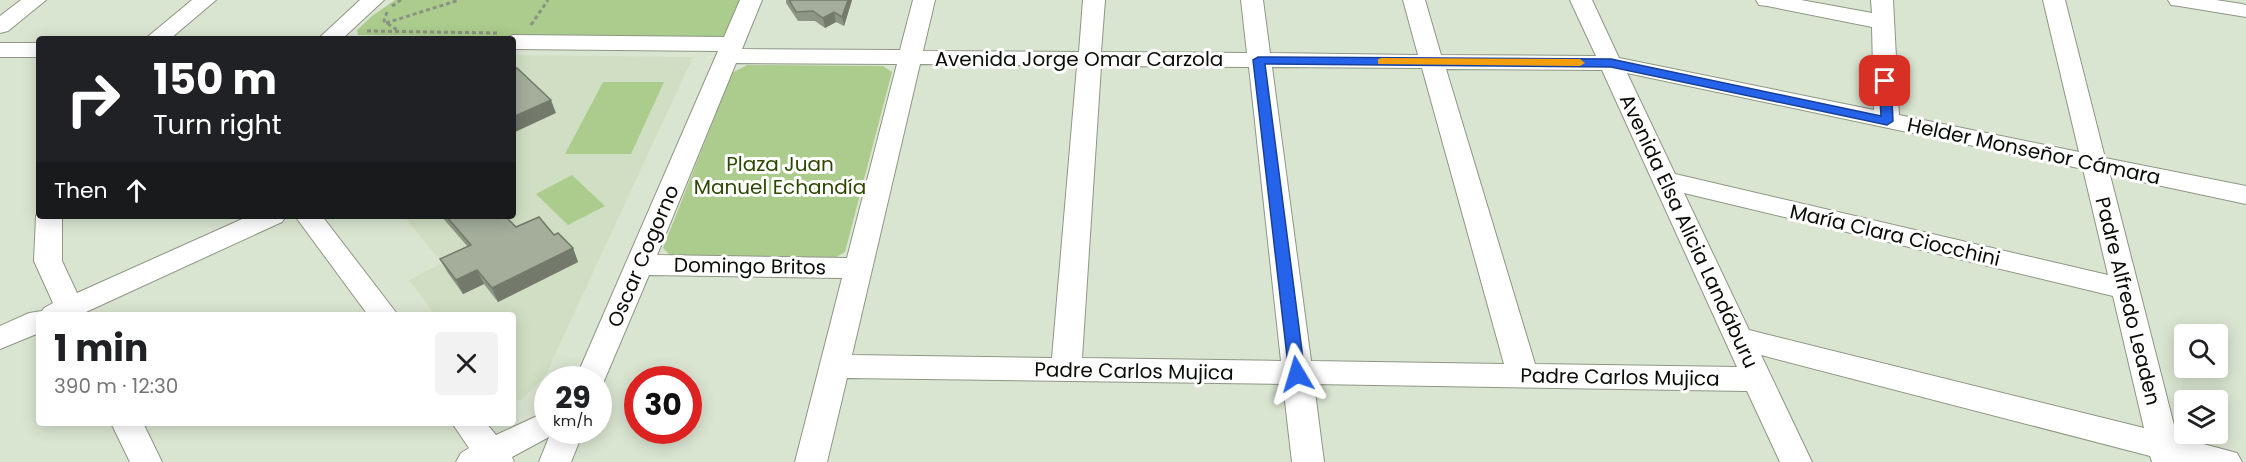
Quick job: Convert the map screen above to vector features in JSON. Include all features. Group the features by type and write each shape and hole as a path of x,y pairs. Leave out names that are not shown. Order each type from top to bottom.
{"street":[{"path":"0,26 35,0"},
{"path":"160,36 205,0"},
{"name":"Oscar Cogorno","path":"596,366 751,0"},
{"path":"810,462 924,0"},
{"path":"1066,370 1094,0"},
{"path":"1252,0 1308,462"},
{"path":"1414,0 1523,376"},
{"name":"Avenida Elsa Alicia Landáburu","path":"1581,0 1796,462"},
{"path":"1767,0 1882,11 1887,121"},
{"name":"Padre Alfredo Leaden","path":"2054,0 2166,453"},
{"path":"2179,0 2242,10"},
{"path":"333,36 380,4"},
{"name":"Avenida Jorge Omar Carzola","path":"519,38 909,58 1611,63"},
{"path":"0,50 36,50"},
{"name":"Helder Monseñor Cámara","path":"1611,63 2246,195"},
{"name":"María Clara Ciocchini","path":"1665,180 2125,289"},
{"path":"49,219 48,261 66,312"},
{"path":"68,312 267,219"},
{"path":"310,219 382,312"},
{"name":"Domingo Britos","path":"640,265 859,268"},
{"path":"0,338 36,322"},
{"path":"1738,338 2166,453 2226,462"},
{"name":"Padre Carlos Mujica","path":"835,366 1757,379"},
{"path":"128,426 146,462"},
{"path":"470,426 487,459 534,431"},
{"path":"555,462 562,444"}],"path":[{"path":"386,23 459,0"},
{"path":"519,38 548,0"},
{"path":"380,4 384,21 399,32"}],"shaded area":[{"path":"516,55 693,57 550,366 534,366 534,387 521,400 516,399 516,312 433,312 409,280 442,263 406,219 516,219"}],"green space":[{"path":"395,0 740,0 726,39 358,35 357,30"},
{"name":"Plaza Juan Manuel Echandía","path":"747,65 883,66 892,72 845,252 833,259 670,255 663,248 732,73"},
{"path":"603,82 664,82 631,154 565,154"},
{"path":"572,175 605,206 568,225 536,194"}],"building":[{"path":"789,0 848,0 842,17 834,12 823,18 813,11 796,12"},
{"path":"516,68 551,100 516,116"},
{"path":"539,217 554,235 558,233 573,248 492,288 477,270 456,280 440,259 471,245 449,219 508,219 516,227"}],"slow traffic":[{"path":"1382,61 1580,63"}],"route":[{"path":"1297,374 1258,60 1611,63 1887,121 1885,81"}]}
